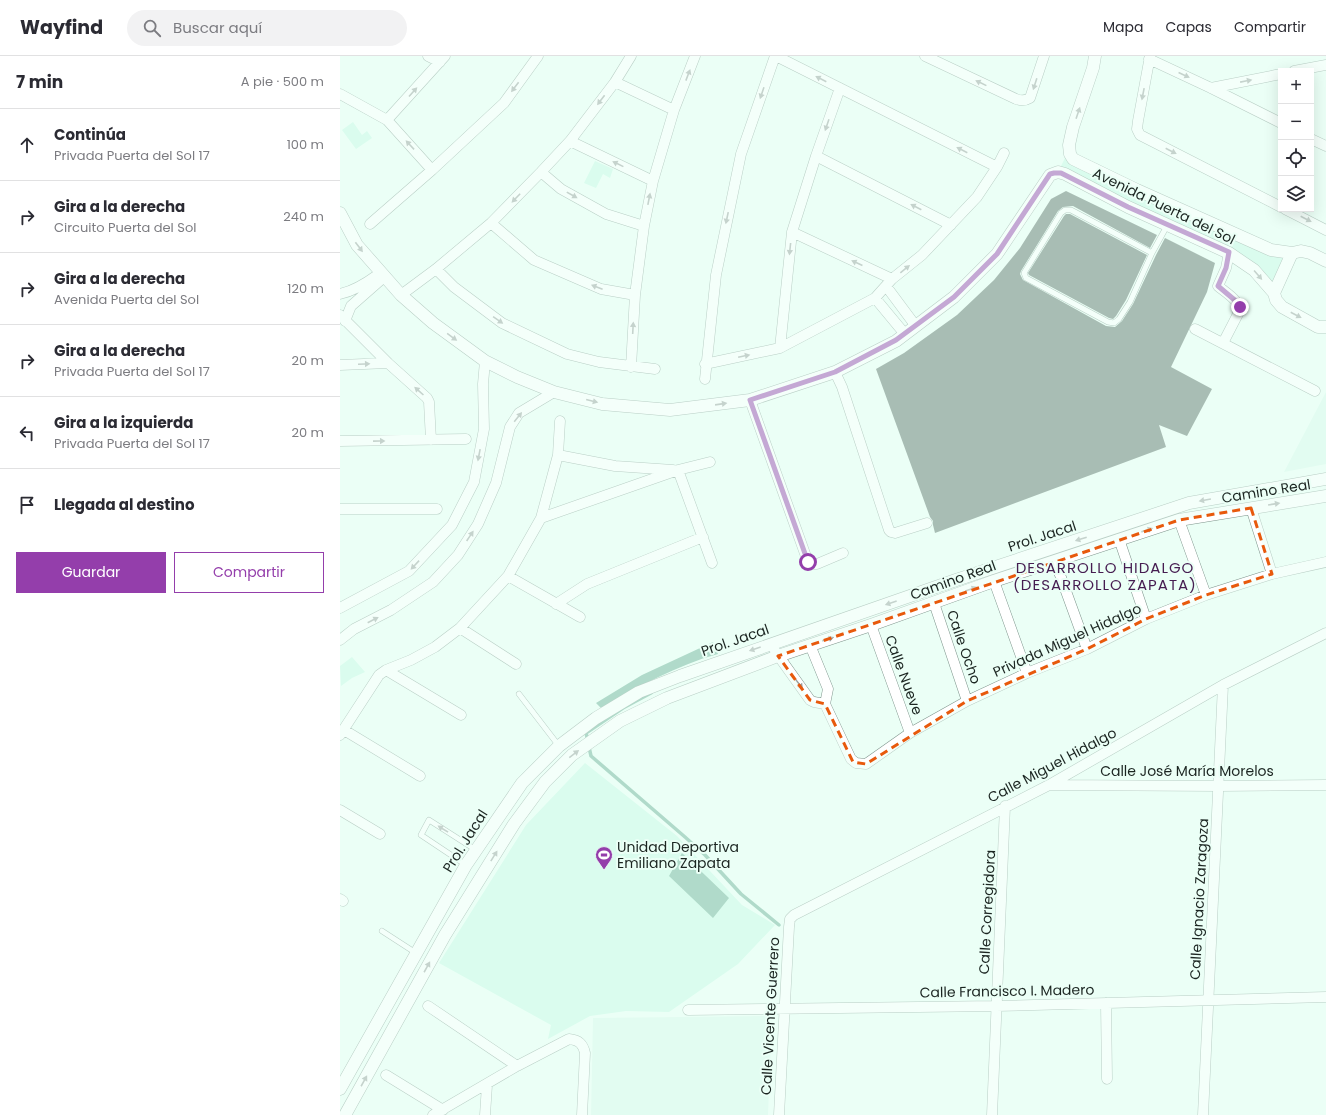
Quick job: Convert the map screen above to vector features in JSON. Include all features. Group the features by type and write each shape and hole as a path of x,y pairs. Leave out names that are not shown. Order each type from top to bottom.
{"street":[{"path":"387,120 442,59 428,56"},
{"path":"370,224 432,170 504,102 538,56"},
{"path":"403,292 436,269 491,223 541,172 570,141 615,82 631,56"},
{"path":"631,367 635,295 644,226 653,181 674,110 695,56"},
{"path":"705,379 716,275 741,154 775,56 997,167"},
{"path":"925,56 1021,101 1030,98 1044,56"},
{"name":"Avenida Puerta del Sol","path":"1095,56 1093,68 1073,127 1069,145 1069,150 1073,159 1137,190 1271,250 1292,253 1301,251 1310,253 1326,262"},
{"path":"1278,122 1149,57 1137,129 1140,135 1278,205"},
{"path":"1310,68 1326,65"},
{"path":"1211,88 1278,75"},
{"path":"615,82 674,110"},
{"path":"780,348 792,232 816,156 840,88"},
{"path":"340,94 387,120 432,170"},
{"path":"1313,140 1326,146"},
{"path":"570,141 653,181"},
{"path":"706,364 780,348 875,298 889,283 922,255 977,197 997,167 1004,153"},
{"path":"816,156 951,225"},
{"path":"541,172 561,189 606,214 644,226"},
{"name":"Avenida Puerta del Sol","path":"911,321 954,297 997,254 1050,174 1058,172 1128,207 1229,252 1254,270 1274,293 1276,300 1282,308 1318,327 1326,328"},
{"path":"1128,207 1137,190"},
{"path":"1291,212 1326,230"},
{"path":"340,213 357,245 382,275 403,292 433,323 485,361 517,377 554,392 602,404 670,410 750,400 835,372 896,340 901,328 911,321 889,283 792,232"},
{"path":"491,223 534,260 601,289 635,295"},
{"path":"1223,342 1239,312 1240,307 1237,302 1218,286 1226,268 1229,252"},
{"path":"1274,293 1292,253"},
{"path":"436,269 454,287 502,323 567,354 599,362 655,369"},
{"path":"382,275 368,286 342,318 388,363 427,398 429,402 431,440"},
{"path":"340,294 368,286"},
{"path":"875,298 901,328"},
{"path":"1195,328 1315,391"},
{"path":"340,608 409,571 452,525 474,482 484,429 483,384 485,361"},
{"path":"340,365 388,363"},
{"path":"835,372 842,387 889,530 895,533 927,523"},
{"path":"340,640 354,630 391,610 433,582 458,555 478,524 496,482 510,427 519,413 554,392"},
{"path":"750,400 808,562 811,564 817,564 843,553"},
{"path":"420,776 342,733 374,682 386,670 411,660 460,628 508,576 542,518 558,455 560,421"},
{"path":"340,441 466,439"},
{"path":"558,455 615,466 678,470"},
{"path":"542,518 678,470 710,462"},
{"path":"678,470 712,563"},
{"name":"Prol. Jacal","path":"340,1089 466,865 522,783 559,746 596,718 639,692 680,676 956,580 1189,503 1326,479"},
{"name":"Camino Real","path":"778,656 870,626 994,581 1179,520 1326,496"},
{"path":"1252,508 1272,574"},
{"path":"340,509 437,509"},
{"path":"1179,520 1206,595"},
{"path":"556,604 587,584 703,537"},
{"path":"1119,540 1146,619"},
{"path":"1055,561 1087,649"},
{"name":"Privada Miguel Hidalgo","path":"825,704 851,759 856,763 866,764 910,733 967,701 1027,673 1087,649 1146,619 1206,595 1272,574 1326,562"},
{"path":"508,576 580,617"},
{"path":"994,581 1027,673"},
{"name":"Calle Ocho","path":"934,603 967,701"},
{"name":"Calle Nueve","path":"870,626 910,733"},
{"path":"460,628 516,664"},
{"name":"Calle Miguel Hidalgo","path":"790,919 799,911 1049,785 1223,685 1326,633"},
{"path":"771,644 810,700 825,704 828,689 810,645"},
{"name":"Prol. Jacal","path":"345,1115 445,935 514,824 545,782 572,755 620,721 667,698 778,656"},
{"path":"386,670 460,715"},
{"name":"Calle Ignacio Zaragoza","path":"1203,1115 1223,685"},
{"name":"Calle José María Morelos","path":"1049,785 1326,785"},
{"name":"Calle Corregidora","path":"992,1115 1006,806"},
{"path":"340,810 380,834"},
{"name":"Calle Vicente Guerrero","path":"779,1115 788,927 790,919"},
{"path":"433,926 445,935"},
{"name":"Calle Francisco I. Madero","path":"688,1010 996,1006 1326,997"},
{"path":"1106,1003 1107,1079"},
{"path":"428,1006 517,1066"},
{"path":"433,1115 488,1085 517,1066 569,1039 580,1042 584,1046 585,1053 582,1115"},
{"path":"386,1075 443,1110"},
{"path":"485,1115 488,1085"}],"lane":[{"path":"1152,253 1071,210 1065,210 1061,213 1024,273 1026,278 1108,322 1114,323 1119,319 1130,302 1152,253 1168,224"},
{"path":"519,694 559,746"},
{"path":"466,865 421,835 429,820 476,850"},
{"path":"382,931 417,953"}],"highlighted area":[{"path":"1251,508 1272,574 1206,595 1146,619 1087,649 967,701 866,764 853,762 825,704 810,700 778,656 1179,520"}],"shaded area":[{"path":"353,122 362,135 367,131 372,138 356,149 342,130"},
{"path":"1069,150 1137,190 1292,253 1274,293 1254,270 1058,172"},
{"path":"595,161 613,169 610,178 603,174 596,188 584,183"},
{"path":"1326,392 1326,464 1284,472"},
{"path":"713,642 718,654 673,670 601,708 596,703 642,675"},
{"path":"352,657 365,672 352,678 341,686 340,666"},
{"name":"Unidad Deportiva Emiliano Zapata","path":"585,763 677,836 742,905 775,925 738,964 669,1012 626,1011 590,1016 548,1039 551,1025 439,963 526,825"},
{"path":"682,853 729,898 713,918 669,876"},
{"path":"772,1016 768,1115 591,1115 593,1018"}],"building":[{"path":"1066,191 1157,235 1150,248 1073,206 1063,207 1058,211 1021,271 1020,274 1023,280 1106,326 1115,327 1122,321 1133,304 1165,238 1215,263 1207,292 1171,367 1212,389 1187,436 1159,425 1166,447 935,533 933,521 930,517 876,369 904,353 957,315 994,280 1020,248 1051,199"},
{"path":"1066,214 1070,214 1147,255 1126,300 1113,319 1029,275 1028,273"}],"waterway":[{"path":"588,741 586,733 623,708 651,693"},
{"path":"589,747 591,756 685,837 705,855 741,894 779,925"}],"place":[{"name":"Unidad Deportiva Emiliano Zapata","path":"604,870"}],"district":[{"name":"DESARROLLO HIDALGO (DESARROLLO ZAPATA)","path":"1105,576"}],"route":[{"path":"808,562 750,400 835,372 896,340 954,297 997,254 1050,174 1058,172 1061,173 1128,207 1229,252 1226,268 1218,286 1237,302 1240,307"}]}
